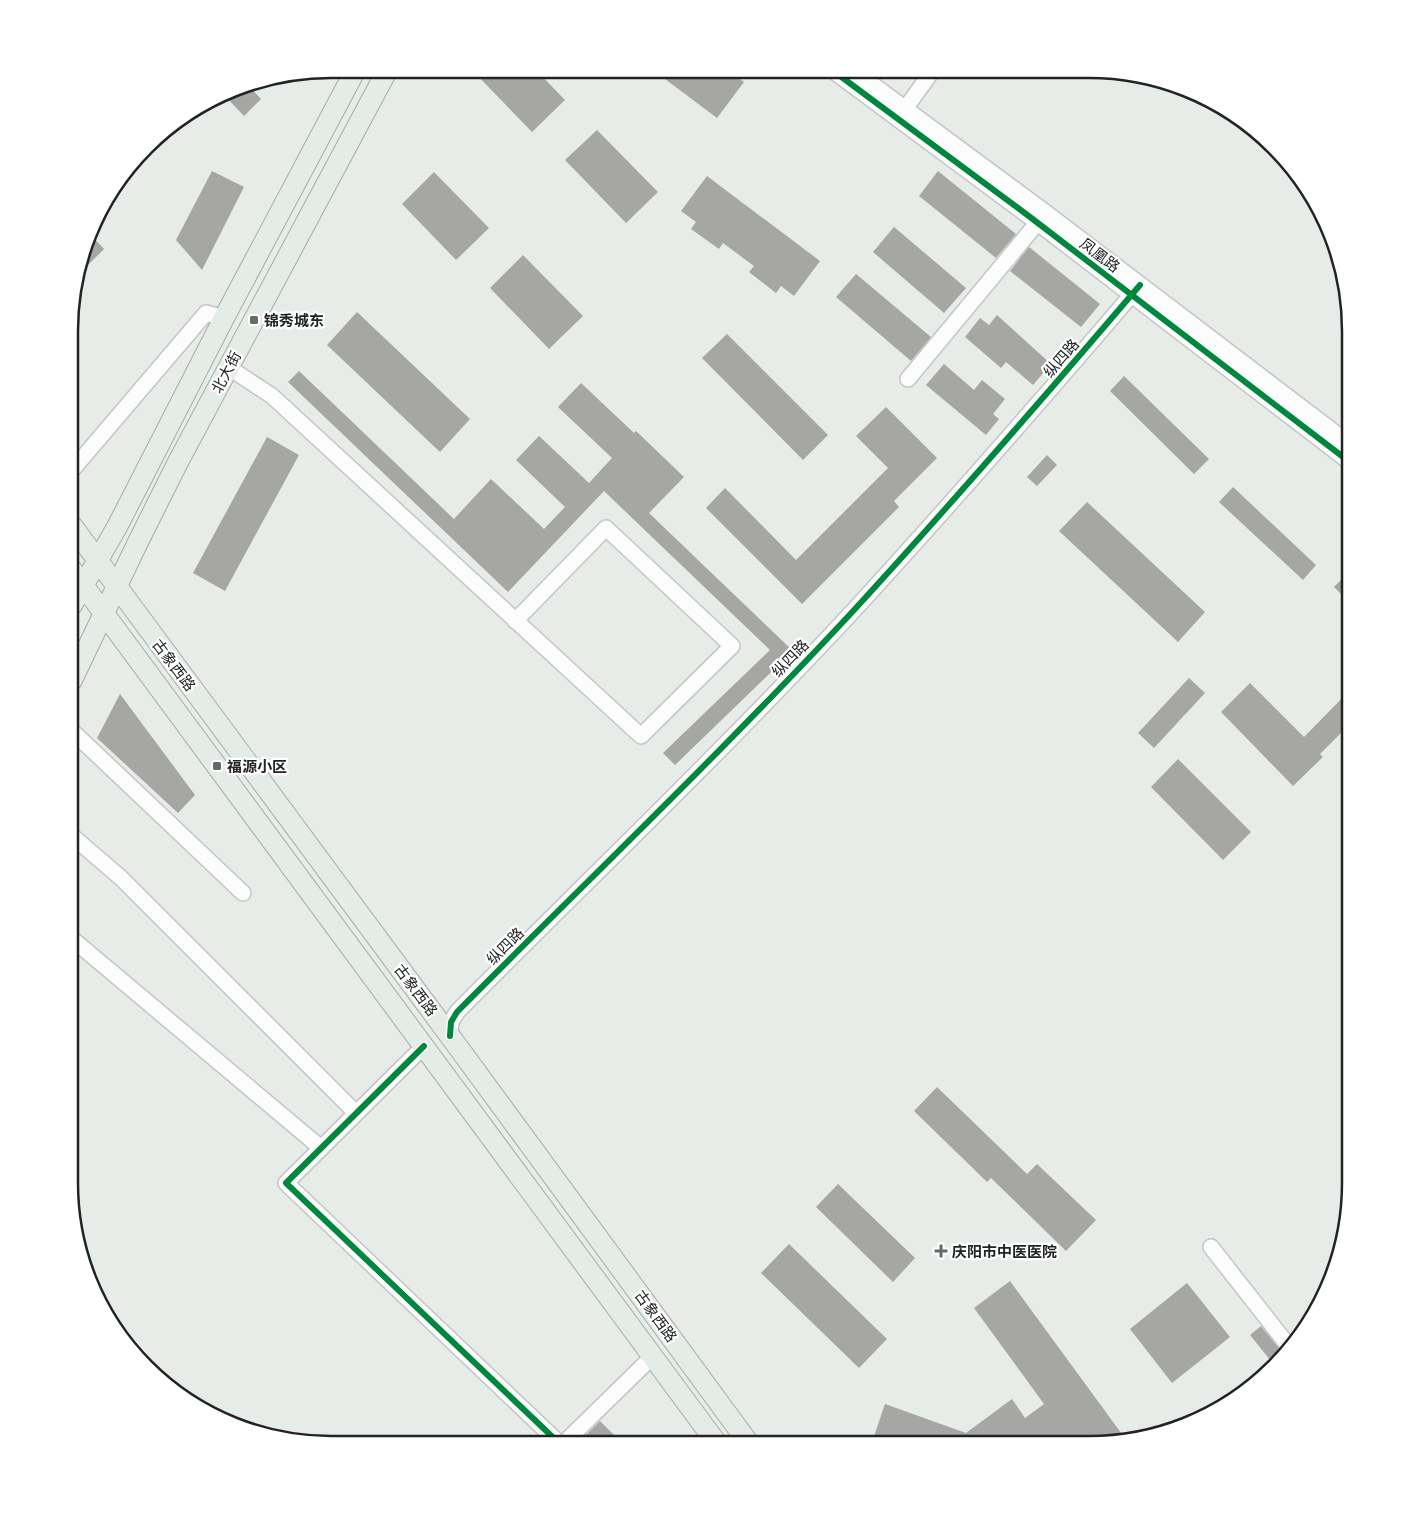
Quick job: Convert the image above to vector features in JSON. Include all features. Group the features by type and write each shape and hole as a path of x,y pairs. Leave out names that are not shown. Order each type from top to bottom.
{"main road":[{"name":"北大街","path":"78,578 98,561 117,527 224,318 352,77"},
{"name":"北大街","path":"78,667 116,587 228,367 384,77"},
{"name":"古象西路","path":"78,535 450,1036 743,1436"},
{"name":"古象西路","path":"78,578 711,1436"}],"street":[{"name":"凤凰路","path":"842,77 1041,218"},
{"name":"凤凰路","path":"862,77 1133,288 1342,439"},
{"path":"905,109 928,77"},
{"path":"908,379 1041,218"},
{"name":"凤凰路","path":"1133,288 1342,456"},
{"name":"纵四路","path":"427,1005 440,1010 452,1005 755,701 849,603 1133,288"},
{"name":"纵四路","path":"450,1036 449,1028 457,1012 754,714 855,608 1043,398 1133,288"},
{"path":"78,463 206,313 224,318"},
{"path":"228,367 272,396 515,621 641,736 732,646 606,528 515,621"},
{"path":"78,737 243,893"},
{"path":"78,841 121,878 356,1113"},
{"path":"78,945 321,1148"},
{"path":"424,1046 286,1183 553,1436"},
{"path":"1211,1247 1287,1342"},
{"path":"571,1436 652,1357"}],"building":[{"path":"479,77 543,77 565,100 532,132"},
{"path":"662,77 737,77 744,82 717,118"},
{"path":"252,90 261,99 244,116 228,100"},
{"path":"597,130 658,192 626,223 565,160"},
{"path":"212,171 244,187 202,270 176,240"},
{"path":"938,171 1016,234 996,258 919,196"},
{"path":"434,172 489,228 456,260 402,204"},
{"path":"707,176 820,261 794,296 781,286 776,293 749,272 754,266 723,243 719,249 691,229 696,222 681,211"},
{"path":"894,227 966,288 944,313 873,252"},
{"path":"95,239 104,249 85,268"},
{"path":"1029,247 1100,304 1081,327 1010,271"},
{"path":"523,255 583,316 549,349 490,288"},
{"path":"856,274 931,337 911,361 836,297"},
{"path":"357,312 470,419 440,452 327,345"},
{"path":"997,315 1051,364 1033,385 1006,362 1001,368 965,337 980,318 989,325"},
{"path":"727,334 828,435 803,460 702,358"},
{"path":"944,364 974,390 982,380 1005,399 993,414 999,419 986,435 926,385"},
{"path":"299,371 454,519 491,479 544,529 565,507 516,460 539,436 589,483 612,458 558,407 581,383 634,433 636,431 684,477 649,513 793,651 675,765 663,753 770,650 604,491 508,592 288,382"},
{"path":"1124,376 1209,459 1194,474 1110,391"},
{"path":"886,407 937,458 894,501 899,507 802,604 706,508 725,488 796,560 888,468 856,436"},
{"path":"267,437 299,455 225,591 193,573"},
{"path":"1047,455 1057,465 1037,486 1027,477"},
{"path":"1233,487 1316,565 1303,580 1219,502"},
{"path":"1087,502 1205,612 1178,642 1059,531"},
{"path":"1342,579 1342,595 1334,587"},
{"path":"1189,678 1205,693 1154,748 1138,733"},
{"path":"1250,683 1304,737 1342,698 1342,732 1320,754 1323,757 1293,786 1221,712"},
{"path":"120,694 195,795 178,813 97,738"},
{"path":"1178,759 1251,832 1223,860 1151,787"},
{"path":"937,1087 1027,1174 1037,1164 1096,1220 1066,1251 991,1178 987,1182 914,1111"},
{"path":"838,1184 915,1258 893,1282 816,1207"},
{"path":"789,1244 887,1339 859,1368 761,1273"},
{"path":"1010,1281 1122,1434 1106,1436 874,1436 885,1404 966,1433 1012,1399 1025,1418 1044,1404 974,1308"},
{"path":"1187,1283 1230,1337 1172,1383 1130,1329"},
{"path":"1261,1326 1280,1350 1270,1360 1250,1335"},
{"path":"600,1421 615,1436 585,1436"}],"cycle path":[{"path":"841,77 1030,217 1342,456"},
{"path":"450,1036 451,1022 457,1012 708,762 855,609 999,448 1140,285"},
{"path":"424,1046 286,1183 552,1436"}],"place":[{"name":"锦秀城东","path":"254,320"},
{"name":"福源小区","path":"217,766"},
{"name":"庆阳市中医医院","path":"941,1251"}]}
